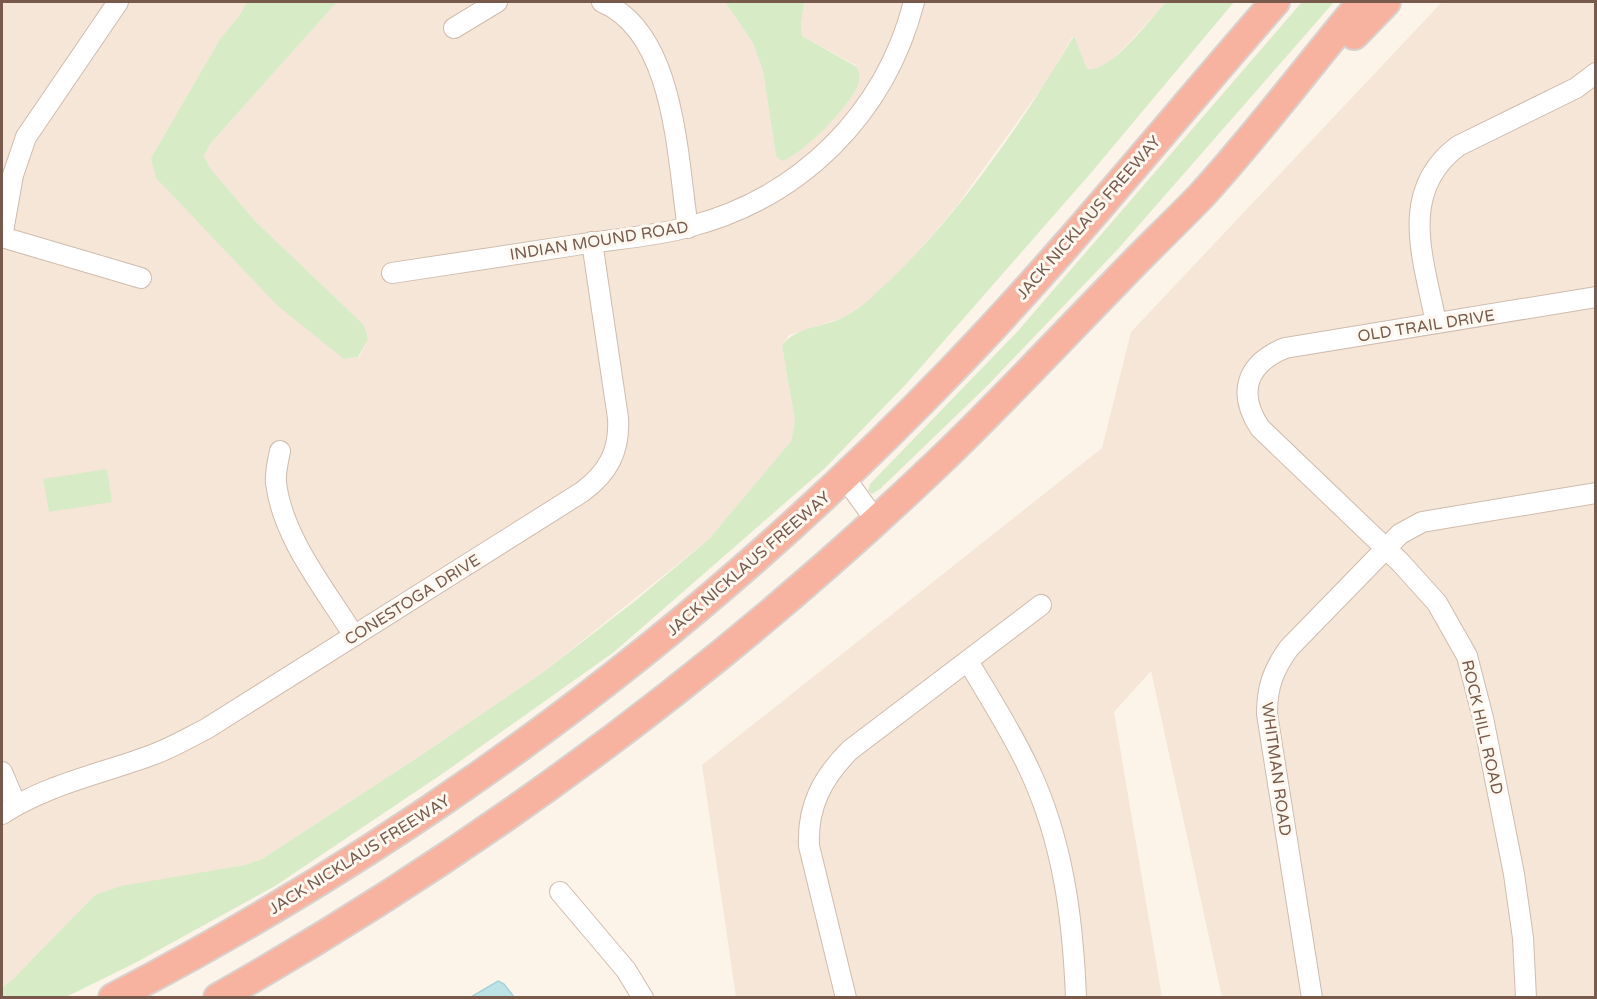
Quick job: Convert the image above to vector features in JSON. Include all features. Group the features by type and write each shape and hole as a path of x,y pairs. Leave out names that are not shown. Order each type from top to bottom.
{"highway":[{"path":"1217,68 1261,2"},
{"name":"JACK NICKLAUS FREEWAY","path":"113,998 283,903 375,847 550,726 715,595 845,478 955,368 1275,2"},
{"path":"1202,195 1362,2"},
{"path":"218,998 309,945 475,839 562,777 716,658 876,521 994,408 1386,2"}],"street":[{"path":"118,2 26,137 13,175 2,237 141,278"},
{"path":"454,28 479,10 497,2"},
{"path":"602,2 627,17 646,40 659,65 667,90 688,228"},
{"name":"INDIAN MOUND ROAD","path":"392,273 688,228 747,207 800,176 854,123 886,77 898,52 914,2"},
{"path":"1436,323 1419,228 1419,211 1426,181 1446,155 1458,146 1576,87 1596,73"},
{"name":"CONESTOGA DRIVE","path":"9,809 89,774 174,746 582,492 605,471 619,439 618,418 592,242"},
{"name":"OLD TRAIL DRIVE","path":"1260,363 1284,348 1596,297"},
{"name":"ROCK HILL ROAD","path":"1260,363 1252,374 1247,389 1249,410 1255,420 1386,548 1437,603 1467,656 1477,687 1514,874 1526,998"},
{"path":"280,451 276,481 282,511 298,545 354,636"},
{"path":"845,478 876,521"},
{"name":"WHITMAN ROAD","path":"1312,998 1267,714 1270,678 1289,648 1410,526 1422,522 1596,493"},
{"path":"846,998 809,846 808,828 817,794 832,768 850,750 1041,605"},
{"path":"968,661 1012,734 1030,772 1057,847 1071,918 1076,998"},
{"path":"2,772 9,809"},
{"path":"561,892 626,970 643,998"}],"shaded area":[{"path":"2,2 247,2 220,39 151,158 344,359 359,357 368,339 364,325 255,221 210,168 204,156 210,144 337,2 725,2 753,43 763,71 776,156 857,66 802,36 804,2 1166,2 1106,65 1093,70 1087,69 1073,36 1048,79 956,207 910,261 873,297 845,317 789,335 782,346 795,421 791,441 709,539 542,673 262,859 245,865 95,895 2,988"},
{"path":"1442,2 1595,2 1595,997 1222,997 1151,671 1114,712 1162,997 736,997 702,765 1102,448 1131,332"}],"green space":[{"path":"247,2 337,2 210,144 204,156 210,168 255,221 364,325 368,339 358,357 344,359 278,306 156,178 151,158 220,39"},
{"path":"725,2 804,2 802,36 857,67 859,81 848,102 814,139 791,157 782,161 776,156 763,71 753,43"},
{"path":"1166,2 1234,2 1090,174 907,383 825,468 614,652 445,772 275,886 135,963 66,997 2,997 2,988 95,895 121,886 245,865 262,859 542,673 635,601 709,539 791,441 795,421 782,346 788,339 803,330 838,320 854,311 904,267 984,172 1008,139 1074,36 1087,69 1097,68 1118,54"},
{"path":"1302,2 1334,2 1118,249 988,385 880,489 872,494 868,491 870,484 1017,332"},
{"path":"107,469 112,502 49,512 43,479"}],"water":[{"path":"498,981 504,984 514,997 471,997"}]}
